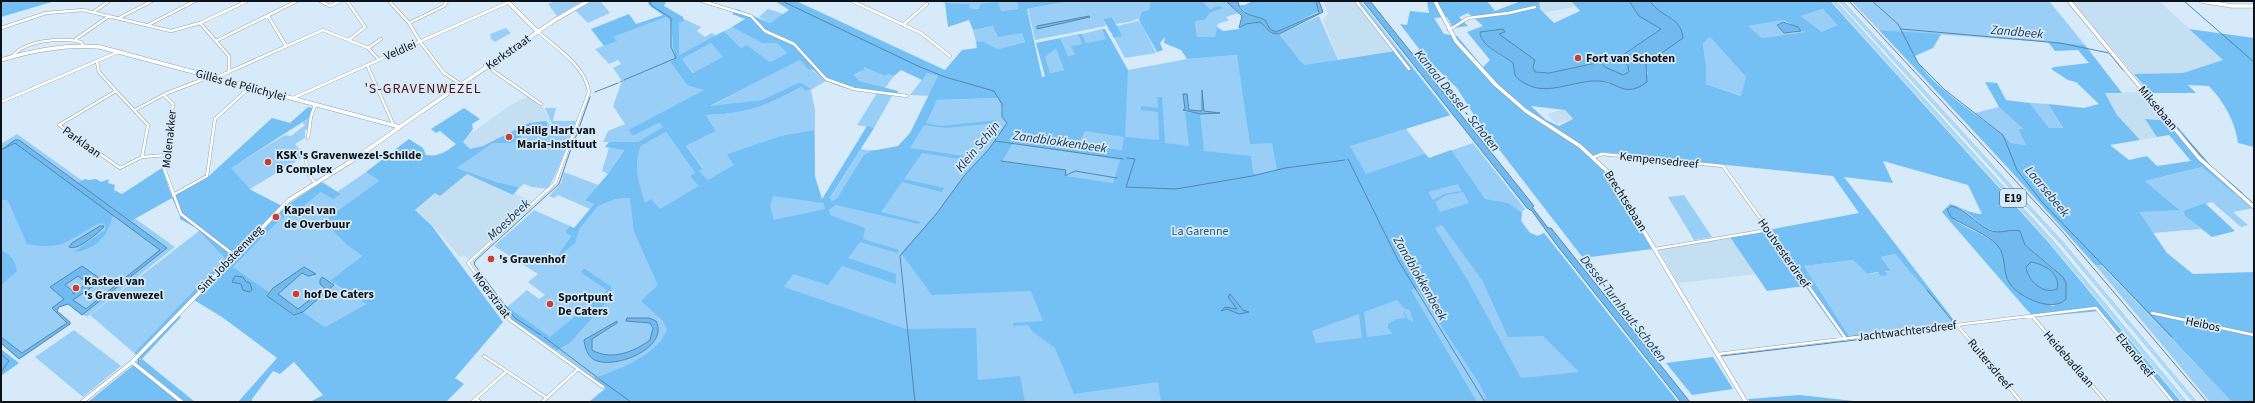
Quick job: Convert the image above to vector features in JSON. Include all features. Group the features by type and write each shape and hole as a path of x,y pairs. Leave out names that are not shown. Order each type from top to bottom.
{"highway":[{"name":"E19","path":"1834,1 2052,242 2185,402"},
{"name":"E19","path":"1841,1 2061,242 2194,401"}],"main road":[{"name":"Kerkstraat","path":"400,127 462,85 487,66 588,1"},
{"name":"Brechtsebaan","path":"1435,1 1448,30 1504,93 1527,112 1579,144 1594,157 1612,177 1746,402"},
{"name":"Miksebaan","path":"2069,1 2199,158 2254,207"},
{"path":"2201,1 2232,6 2254,6"},
{"path":"508,2 538,32"},
{"name":"Gillès de Pélichylei","path":"1,60 40,49 83,46 118,52 315,106 400,127"},
{"name":"Sint Jobsteenweg","path":"82,402 132,362 234,255 289,200 392,134 400,127"},
{"path":"132,362 182,402"}],"street":[{"path":"94,12 109,1"},
{"path":"119,18 152,1"},
{"path":"147,26 195,1"},
{"path":"1,28 59,11 94,12 171,32 200,23 247,1"},
{"path":"216,41 297,1"},
{"path":"320,1 330,6 341,1"},
{"path":"347,1 365,27 349,40"},
{"path":"389,1 409,23 447,76 462,85"},
{"path":"409,23 444,6 447,1"},
{"path":"702,1 751,16 766,31 794,44 826,79 854,89 907,96"},
{"path":"852,1 920,33 950,56"},
{"path":"1356,1 1409,69"},
{"name":"Veldlei","path":"291,99 508,2"},
{"path":"903,25 927,4"},
{"path":"1448,30 1468,18 1518,12 1535,7"},
{"path":"83,46 81,42 76,40 109,16"},
{"path":"268,16 286,46"},
{"path":"200,23 229,56 228,71"},
{"path":"215,78 323,30 368,48 378,60"},
{"name":"Moerstraat","path":"538,32 578,69 589,85 589,92 552,186 468,263 510,320 603,387"},
{"name":"Gillès de Pélichylei","path":"12,56 14,53 49,39 61,37 76,40"},
{"path":"368,48 381,39"},
{"path":"1,102 118,52"},
{"path":"97,62 100,75 148,125 142,157"},
{"path":"367,65 395,126"},
{"path":"487,66 541,104"},
{"path":"135,110 164,95 210,77"},
{"path":"173,195 203,179 209,173 215,119 250,87"},
{"name":"Parklaan","path":"116,91 59,126 119,168 123,168 142,157 166,155"},
{"name":"Molenakker","path":"164,95 173,104 164,172 181,214 234,255"},
{"path":"308,138 311,116 315,106"},
{"name":"Kempensedreef","path":"1594,157 1602,154 1723,166"},
{"path":"305,156 309,175 315,183"},
{"name":"Houtvesterdreef","path":"1723,166 1846,339"},
{"path":"1655,249 1768,230"},
{"name":"Jachtwachtersdreef","path":"1718,354 2096,308"},
{"name":"Elzendreef","path":"2096,308 2173,402"},
{"name":"Heibos","path":"2152,313 2254,335"},
{"name":"Heidebadlaan","path":"2032,316 2106,402"},
{"name":"Ruitersdreef","path":"1958,325 2021,402"},
{"path":"484,356 547,398"},
{"path":"542,402 578,369"},
{"path":"472,402 507,371"},
{"path":"476,399 480,402"}],"shaded area":[{"path":"1226,1 1238,1 1242,10 1248,14 1265,20 1270,29 1276,32 1319,13 1316,1 1319,1 1323,12 1279,34 1275,34 1270,32 1260,22 1246,24 1239,28 1242,16"},
{"path":"1323,1 1354,1 1393,51 1338,60 1323,20 1328,13"},
{"path":"1363,1 1370,1 1534,206 1532,207 1548,228 1551,228 1690,402 1681,402 1556,244 1532,211 1527,208"},
{"path":"1539,1 1573,1 1573,7 1542,13 1539,10"},
{"path":"1629,1 1650,1 1654,7 1679,25 1683,38 1646,64 1647,82 1633,89 1622,88 1598,81 1582,82 1549,88 1533,87 1518,79 1515,74 1513,63 1488,46 1481,37 1480,32 1503,29 1505,32 1499,34 1535,60 1533,67 1535,72 1549,73 1601,62 1605,67 1623,75 1629,72 1628,66 1620,57 1661,29 1639,16"},
{"path":"2072,1 2159,1 2223,60 2183,73 2134,74"},
{"path":"1090,17 1037,29 1037,26"},
{"path":"1783,22 1798,27 1801,31 1784,33 1777,25"},
{"path":"1202,90 1204,111 1220,113 1200,114 1183,110 1185,109 1183,94 1187,94 1189,110 1202,111"},
{"path":"2143,92 2166,120 2146,119 2157,137 2140,140 2117,115 2105,93"},
{"path":"528,96 544,108 554,130 470,155 456,144 508,107"},
{"path":"1564,109 1572,119 1556,124 1547,114"},
{"path":"15,140 19,140 167,248 82,315 68,304 59,307 57,311 70,322 70,324 19,359 1,343 1,337 22,353 67,323 52,308 64,299 50,287 82,266 102,280 73,300 86,309 160,250 15,143 1,150","holes":["78,276 87,283 73,294 73,291 65,285"]},
{"path":"467,174 512,195 514,193 534,202 468,259 465,256 459,256 435,228 415,210 435,193 440,195"},
{"path":"1952,206 1958,208 1989,230 1997,232 2012,230 2020,231 2025,245 2063,277 2066,283 2066,299 2053,305 2037,302 2021,294 2010,284 2008,280 2003,255 1998,246 1982,234 1951,217 1947,209","holes":["2031,262 2046,267 2054,274 2058,284 2057,289 2047,290 2037,286 2033,282 2027,272 2026,267"]},
{"path":"100,226 104,226 87,241 77,247 69,247 72,243"},
{"path":"1735,237 1757,274 1678,283 1659,250"},
{"path":"304,267 316,274 308,276 302,273 278,294 298,309 325,288 320,284 322,277 334,285 303,312 294,315 267,296 273,288"},
{"path":"235,276 243,277 246,282 250,283 252,290 249,292 243,290 241,284 232,282"},
{"path":"1230,294 1243,310 1249,312 1239,314 1227,309 1221,311 1225,307 1237,309 1228,297"},
{"path":"627,318 649,318 656,321 658,331 655,340 647,348 625,360 601,362 593,359 587,351 584,340 617,321 617,323 592,339 592,350 607,355 622,354 637,348 650,340 653,328 650,323 626,321"}],"green space":[{"path":"1,1 55,1 1,17"},
{"path":"555,1 583,1 557,16 548,4"},
{"path":"593,1 600,1 610,13 588,23 575,10"},
{"name":"La Garenne","path":"647,1 666,1 664,6 683,17 684,21 679,23 679,55 724,31 741,48 747,45 770,62 787,53 777,43 762,43 732,27 745,19 732,14 737,9 770,23 789,10 775,1 796,1 945,70 962,50 977,48 976,42 982,41 998,49 1025,42 1022,33 998,37 993,26 973,30 969,20 948,27 945,3 970,4 969,8 979,9 980,4 998,2 1001,11 1018,9 1017,1 1070,1 1027,9 1042,77 1045,76 1036,43 1060,38 1068,56 1075,54 1071,46 1082,44 1078,34 1082,34 1086,43 1106,39 1102,29 1105,29 1128,70 1125,137 1159,140 1158,112 1141,110 1141,106 1158,108 1157,97 1162,97 1165,143 1189,146 1185,112 1200,114 1204,151 1251,156 1253,172 1256,175 1277,170 1272,143 1250,144 1237,55 1187,59 1181,50 1164,43 1165,37 1160,43 1163,50 1157,52 1139,20 1142,12 1149,10 1151,1 1210,1 1204,3 1210,9 1219,6 1223,8 1210,13 1205,20 1195,21 1197,37 1215,37 1217,27 1223,31 1239,29 1246,24 1260,22 1270,32 1279,34 1300,61 1305,65 1391,52 1397,49 1450,115 1350,146 1366,174 1425,154 1429,158 1451,150 1485,199 1508,203 1522,213 1521,221 1530,233 1538,236 1544,233 1678,402 1485,402 1483,399 1487,399 1480,385 1417,288 1411,290 1477,402 1161,402 1158,382 1074,394 1055,348 1033,332 1028,325 1013,326 1013,323 1043,321 1031,291 932,295 901,253 937,213 964,176 989,149 1007,123 1002,117 1003,108 998,98 937,100 926,123 941,126 997,120 997,123 946,128 924,125 910,148 971,157 970,161 922,153 904,179 944,188 942,192 902,182 881,212 921,222 919,224 836,205 829,210 830,215 865,228 863,239 899,250 897,253 860,242 848,258 896,274 896,284 842,266 828,285 793,274 784,287 906,329 976,328 978,380 1020,376 1025,402 589,402 606,388 592,378 612,372 636,361 656,346 663,338 667,329 663,321 641,301 658,285 634,232 630,198 616,199 598,206 579,230 575,243 554,261 571,236 565,232 570,226 574,228 594,204 585,200 608,174 624,150 605,147 609,142 638,142 663,127 659,123 633,136 628,130 704,90 687,85 670,61 674,60 671,22 666,17 613,37 617,41 604,46 591,29 629,14 636,24 663,15 650,6","holes":["711,43 723,57 693,73 682,59","1056,49 1064,70 1050,73 1045,57","800,60 808,69 813,70 826,81 853,90 897,95 898,91 859,81 854,75 864,70 864,67 885,76 888,74 894,76 901,70 922,80 927,73 938,76 910,133 898,146 871,151 863,156 837,198 832,201 830,198 874,128 867,126 822,199 815,177 814,130 781,136 731,153 727,155 734,165 708,180 699,171 703,169 686,146 716,131 706,115 745,111 777,100 801,87 806,91 811,89 800,82 762,100 710,106","1085,131 1124,137 1122,150 1078,145","666,132 695,173 690,176 699,186 660,209 651,199 645,203 639,181 637,160 641,146","1013,143 1120,160 1113,183 1065,176 1066,170 1002,161","1458,184 1462,191 1444,194 1433,200 1428,192","1463,192 1469,203 1440,212 1435,202 1446,195","773,196 823,203 825,209 774,220 770,205","1442,225 1482,280 1508,337 1543,336 1579,372 1521,378 1467,279 1435,228","1397,300 1404,308 1410,310 1413,322 1408,319 1405,313 1403,313 1406,318 1397,319 1388,324 1388,328 1393,334 1367,337 1364,312","1359,314 1362,338 1316,343 1312,331"]},
{"path":"940,1 1017,1 1018,9 1001,11 969,8 970,4 945,3"},
{"path":"1070,1 1151,1 1152,3 1150,9 1142,17 1133,21 1116,24 1112,17 1103,19 1106,26 1035,40 1028,9"},
{"path":"1210,1 1226,1 1239,13 1226,17 1229,20 1218,24 1215,37 1197,37 1195,21 1205,20 1210,13 1218,10 1219,7 1210,9 1204,3"},
{"path":"1252,1 1316,1 1320,11 1276,32 1270,30 1265,20 1248,14 1240,6"},
{"name":"La Garenne","path":"1354,1 1361,1 1450,115 1406,129 1429,158 1473,143 1525,209 1522,212 1521,221 1530,233 1537,236 1544,233 1678,402 589,402 606,388 557,351 570,343 613,295 611,286 584,268 580,272 608,289 550,338 507,307 527,290 539,299 545,295 528,282 538,274 494,246 534,210 570,226 565,232 571,235 556,259 574,243 579,230 598,206 616,199 630,198 644,203 637,167 637,160 641,146 666,132 695,173 703,168 686,146 716,131 706,115 745,111 777,100 801,87 806,91 810,89 800,82 762,100 709,107 800,60 826,81 811,90 815,110 815,177 825,209 829,210 836,205 866,156 863,156 837,198 832,201 830,199 861,149 879,150 897,147 910,147 937,100 1000,98 1128,70 1187,59 1237,55 1284,39 1279,34 1319,16 1338,60 1393,51","holes":["627,318 649,318 656,321 658,331 655,340 647,348 636,355 612,362 601,362 593,359 588,353 584,340 617,321 617,323 592,339 592,350 607,355 614,355 622,354 644,344 650,340 653,328 650,323 626,321"]},
{"path":"1427,1 1487,1 1495,11 1521,1 1539,1 1540,9 1554,23 1580,11 1571,1 1629,1 1639,16 1661,29 1621,56 1628,66 1629,72 1623,75 1605,67 1601,62 1549,73 1535,72 1533,67 1498,34 1480,32 1481,37 1488,46 1513,63 1515,75 1550,88 1587,81 1600,81 1610,84 1648,74 1645,64 1674,20 1658,11 1650,1 1831,1 2050,242 2182,402 2174,402 2100,311 2034,317 2026,309 1942,212 1950,204 1970,212 1982,214 1968,185 1883,161 1893,183 1844,177 1956,323 1954,323 1895,254 1881,257 1891,271 1885,271 1887,275 1881,276 1878,272 1867,274 1853,260 1804,266 1849,336 1842,337 1805,286 1767,291 1730,237 1859,213 1833,176 1601,152 1594,159 1609,177 1652,249 1583,258 1481,126 1457,88 1426,58 1400,24 1407,25 1410,11 1429,13","holes":["1823,9 1837,25 1822,32 1801,16","1468,13 1483,26 1467,32 1490,60 1483,67 1457,36 1444,34 1434,18 1447,17 1453,28 1468,26 1459,17","1784,20 1805,32 1762,38 1748,26","1710,37 1746,77 1741,96 1706,84 1706,65 1703,44","1531,106 1565,110 1573,119 1559,126 1546,120","1948,207 1960,208 1989,229 2001,232 2020,231 2025,245 2053,268 2066,299 2053,306 2030,298 2017,290 2007,277 2000,248 1986,237 1957,222 1950,215"]},
{"path":"1851,1 2049,1 2085,45 1879,30"},
{"path":"768,9 784,14 770,23 759,17"},
{"path":"1823,9 1837,25 1822,32 1801,16"},
{"path":"666,17 671,22 674,60 670,61 705,90 628,130 633,136 659,123 664,128 638,142 603,142 608,131 625,124 613,106 622,81 613,68 621,64 618,60 609,64 595,49 616,41 612,37"},
{"path":"1112,17 1122,36 1114,38 1103,19"},
{"path":"684,19 701,27 697,31 705,37 712,33 716,36 679,55 679,23 684,21"},
{"path":"1784,20 1788,22 1778,23 1784,33 1798,32 1802,29 1805,32 1762,38 1747,26"},
{"path":"1138,21 1141,23 1156,53 1125,58 1114,38 1122,35 1117,26"},
{"path":"993,26 1022,33 1025,42 998,49 982,41 976,42 973,30"},
{"path":"732,27 762,43 777,43 787,53 770,62 747,45 741,48 724,31"},
{"path":"506,28 511,33 495,42 491,39 490,34"},
{"path":"1102,29 1107,39 1086,43 1082,34"},
{"path":"2189,29 2254,38 2254,147 2238,143 2237,135 2228,112 2209,86 2188,85 2196,93 2150,93 2134,74 2183,73 2223,60"},
{"path":"1879,30 1941,34 1933,48 1915,56 1921,66 1941,87 1967,109 2003,135 2011,143 2026,145 2018,129 2023,129 1999,107 1985,82 1997,83 2006,100 2030,103 2049,128 2063,128 2048,104 2084,108 2099,104 2076,82 2068,80 2051,69 2054,67 2089,63 2078,50 2055,51 2048,42 2085,45 2122,93 2105,93 2117,115 2140,140 2110,145 2129,160 2147,156 2157,166 2191,161 2169,135 2157,137 2145,119 2173,121 2208,163 2243,193 2235,194 2202,167 2145,181 2180,210 2139,212 2167,253 2193,274 2254,272 2254,402 2232,402 2102,265 2095,265 2009,169"},
{"path":"1078,34 1082,44 1072,46 1075,54 1067,56 1060,38"},
{"path":"1710,37 1746,77 1742,96 1706,84 1706,65 1703,44"},
{"path":"711,43 724,57 694,73 682,59"},
{"path":"1056,49 1064,70 1050,73 1044,57"},
{"path":"863,66 885,76 888,74 894,76 885,88 858,81 854,76 864,70"},
{"path":"927,73 939,76 930,96 910,95"},
{"path":"877,93 892,96 874,128 857,125"},
{"path":"2030,103 2048,104 2063,129 2049,128"},
{"path":"308,107 313,108 309,118 231,168 251,190 284,207 322,182 341,194 333,199 321,192 299,210 287,215 278,222 233,267 269,292 268,297 294,315 303,312 325,327 366,304 330,281 362,256 347,245 324,221 379,181 366,172 409,139 423,148 426,155 439,155 449,149 456,144 440,131 436,133 431,129 464,108 480,119 472,124 473,129 463,142 470,149 483,146 529,123 546,121 549,129 530,130 512,143 493,143 457,168 497,182 518,187 513,195 467,174 440,196 435,193 415,210 432,226 503,322 455,378 464,384 446,402 310,402 323,395 294,362 280,374 273,371 252,399 252,402 238,402 277,358 222,317 194,300 178,316 181,317 142,359 195,402 88,402 141,359 134,353 225,258 196,228 180,219 172,198 131,221 78,183 85,179 96,179 101,182 109,179 108,183 115,185 114,190 122,194 162,168 172,197 209,176 272,118 290,123"},
{"path":"1999,107 2023,129 2018,129 2026,145 2011,143 1975,113"},
{"path":"545,108 556,108 553,121 576,121 558,169 548,189 532,187 524,184 518,189 518,187 497,182 457,168 493,143 512,141 530,130 549,129 546,121 551,130 554,129"},
{"name":"KSK 's Gravenwezel-Schilde B Complex","path":"309,118 309,129 305,130 305,138 295,144 305,156 250,189 230,168 285,135 291,136 305,125 302,123"},
{"path":"17,134 175,247 87,317 66,303 59,305 57,311 70,322 70,324 19,359 1,343 1,144"},
{"path":"15,143 113,215 105,235 95,245 74,252 105,230 106,226 104,224 100,223 73,239 59,245 40,246 27,244 9,203 7,200 1,200 1,150"},
{"path":"609,148 624,149 608,174 602,171"},
{"path":"2203,167 2254,208 2233,212 2248,225 2241,227 2212,202 2183,211 2185,216 2201,229 2153,233 2138,212 2179,209 2145,181"},
{"path":"366,172 379,181 347,245 362,256 330,282 366,304 325,327 303,312 298,314 233,267 278,222 287,215 299,210 321,192 341,194 337,192"},
{"path":"564,172 598,185 585,200 594,204 590,209 558,195 554,198 549,196 561,183"},
{"path":"1684,195 1712,237 1694,240 1668,197"},
{"path":"2205,203 2235,231 2212,237 2185,216 2183,211"},
{"path":"199,231 226,258 134,353 90,315"},
{"path":"1,250 12,259 17,271 1,285"},
{"path":"1895,254 1954,323 1849,336 1804,266 1853,260 1867,274 1891,271 1881,257"},
{"path":"2031,262 2046,267 2054,274 2058,284 2057,289 2047,290 2037,286 2033,282 2027,272 2026,267"},
{"path":"2095,265 2101,265 2232,402 2210,402"},
{"path":"584,268 611,286 613,295 570,343 557,351 511,319 501,307 505,305 550,337 607,290 580,272"},
{"path":"74,330 121,366 83,397 35,357"},
{"path":"1,349 19,363 1,376"},
{"path":"1713,357 1733,389 1692,395 1666,363"},
{"path":"1799,395 1863,402 1750,402 1748,399"}],"waterway":[{"name":"Moesbeek","path":"624,80 676,58 671,47 671,18 652,6 649,1"},
{"name":"Klein Schijn","path":"782,1 918,66 945,77 994,91 1002,104 1002,117 1007,123 989,149 964,176 937,213 900,256 915,402"},
{"name":"Laarsebeek","path":"1872,1 1898,24 1918,63 1945,90 2003,135 2017,170 2043,203 2172,337"},
{"path":"2184,1 2254,62"},
{"name":"Zandbeek","path":"1901,29 2060,43 2109,53 2123,70"},
{"name":"Moesbeek","path":"595,92 618,83"},
{"name":"Moesbeek","path":"574,142 590,97"},
{"name":"Zandbeek","path":"2154,106 2162,117"},
{"name":"Zandbeek","path":"2165,119 2172,128"},
{"name":"Zandbeek","path":"2181,133 2209,164"},
{"name":"Zandblokkenbeek","path":"995,141 1123,159"},
{"name":"Moesbeek","path":"503,303 474,264 475,261 559,184 573,143"},
{"name":"Zandblokkenbeek","path":"1127,158 1135,159 1126,187 1176,189 1252,176 1285,168 1345,160"},
{"name":"Zandblokkenbeek","path":"1348,159 1398,260 1485,402"},
{"name":"Zandblokkenbeek","path":"1001,161 1066,170 1065,176 1075,171 1117,178"},
{"name":"Zandbeek","path":"2228,181 2254,204"},
{"path":"1846,337 1954,323 1927,290"},
{"name":"Moesbeek","path":"505,305 515,318 541,335"},
{"path":"1722,356 1956,328"},
{"name":"Moesbeek","path":"544,337 597,377"},
{"path":"138,362 139,358 154,341"},
{"path":"1,354 9,361 1,372"},
{"name":"Moesbeek","path":"599,379 631,402"}],"railway":[{"path":"1849,1 2061,230 2207,402"}],"place":[{"name":"Fort van Schoten","path":"1578,58"},
{"name":"Heilig Hart van Maria-instituut","path":"509,137"},
{"name":"KSK 's Gravenwezel-Schilde B Complex","path":"268,162"},
{"name":"Kapel van de Overbuur","path":"276,217"},
{"name":"'s Gravenhof","path":"491,259"},
{"name":"Kasteel van 's Gravenwezel","path":"76,288"},
{"name":"hof De Caters","path":"296,294"},
{"name":"Sportpunt De Caters","path":"550,304"}],"district":[{"name":"'S-GRAVENWEZEL","path":"423,88"}],"water label":[{"name":"Kanaal Dessel - Schoten","path":"1458,100"},
{"name":"Dessel-Turnhout-Schoten","path":"1624,308"}]}
